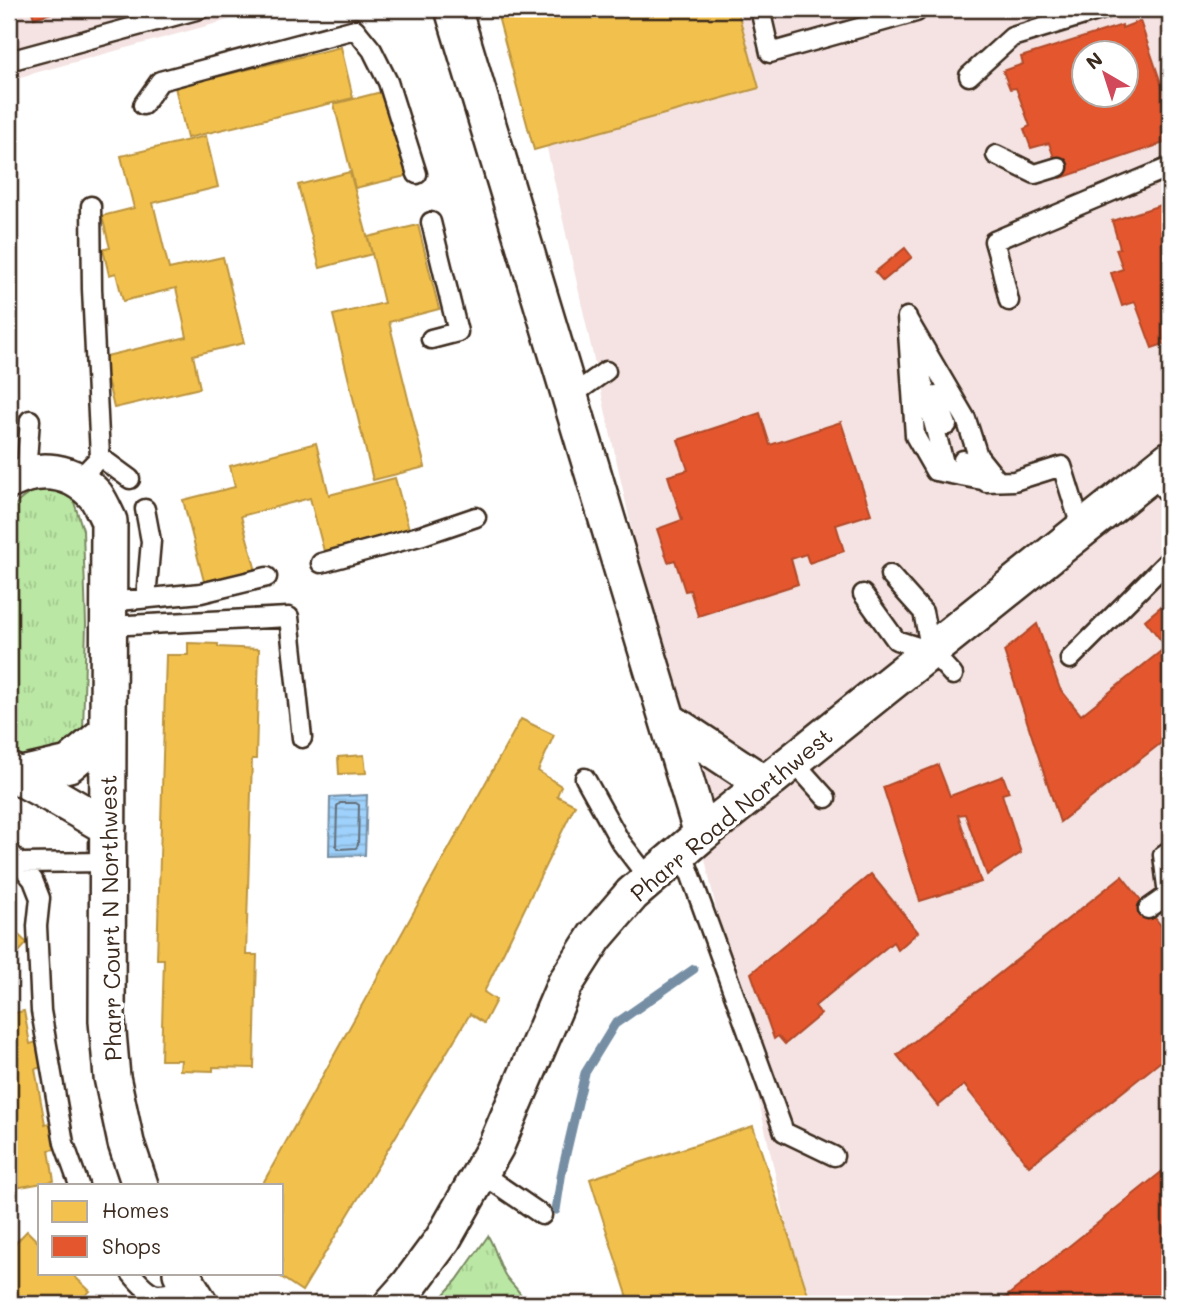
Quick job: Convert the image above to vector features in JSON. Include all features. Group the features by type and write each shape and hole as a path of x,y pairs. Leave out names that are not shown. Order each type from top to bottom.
{"street":[{"path":"453,9 668,720 692,842"},
{"path":"18,477 89,468"},
{"name":"Pharr Court N Northwest","path":"89,468 97,497 109,521 107,1021 112,1077 126,1143 140,1184"},
{"name":"Pharr Road Northwest","path":"392,1304 443,1239 496,1146 565,984 595,937 632,894 793,761 942,663 1082,530 1164,476"},
{"path":"668,720 765,784"},
{"path":"13,773 69,764 108,731"},
{"path":"13,773 108,827"}],"lane":[{"path":"9,61 200,9"},
{"path":"760,9 770,53 916,12 915,9"},
{"path":"970,76 1012,37 1104,9"},
{"path":"142,105 160,81 355,29 372,50 388,82 417,174"},
{"path":"996,155 1035,174 1058,167"},
{"path":"1009,301 994,241 1170,167"},
{"path":"91,206 89,468 130,479"},
{"path":"431,222 458,331 431,339"},
{"path":"906,317 947,425"},
{"path":"906,317 946,467 989,481 1014,481 1062,466 1082,530"},
{"path":"906,317 966,419 989,481"},
{"path":"570,397 606,371"},
{"path":"18,477 30,421"},
{"path":"963,460 989,481"},
{"path":"145,509 150,541 146,598"},
{"path":"321,563 423,535 476,517"},
{"path":"1069,659 1170,559"},
{"path":"890,575 923,612 942,663"},
{"path":"108,614 146,598 201,593 267,577"},
{"path":"863,594 896,640 942,663"},
{"path":"108,614 289,617 302,738"},
{"path":"793,761 826,798"},
{"path":"585,778 620,841 649,879"},
{"path":"692,842 784,1132 834,1156"},
{"path":"1148,909 1169,896 1163,856 1170,850"},
{"path":"14,857 108,862"},
{"path":"14,857 33,880 40,898 37,926 41,1011 64,1143 79,1184"},
{"path":"481,1173 542,1215"},
{"path":"132,1274 145,1290 156,1294 170,1294 190,1288"}],"shaded area":[{"path":"9,9 269,9 9,80"},
{"path":"516,9 1170,9 1170,1304 804,1304"}],"green space":[{"path":"57,487 73,499 83,530 86,624 83,731 62,756 27,757 9,750 9,513 29,494"},
{"path":"488,1236 505,1275 519,1292 524,1304 435,1304 457,1280"}],"water":[{"path":"367,795 365,855 329,856 330,797"}],"building: Homes":[{"path":"496,9 737,9 759,88 534,150"},
{"path":"341,47 353,98 187,138 175,87"},
{"path":"385,91 406,176 355,188 334,104"},
{"path":"206,136 218,187 153,203 169,269 223,257 244,343 193,355 200,388 114,408 102,357 187,337 176,288 123,301 116,273 109,275 103,249 110,248 102,216 134,208 121,156"},
{"path":"350,172 372,254 320,268 298,185"},
{"path":"418,225 439,309 389,322 425,467 373,480 333,315 384,303 368,237"},
{"path":"316,443 329,495 395,478 409,529 324,551 310,498 241,516 256,571 205,585 183,500 235,487 230,466"},
{"path":"188,643 259,649 256,759 252,759 246,955 257,955 254,1068 213,1067 213,1071 180,1070 181,1060 161,1060 164,959 157,959 166,655 188,655"},
{"path":"521,719 554,735 538,771 561,786 557,796 575,805 484,992 496,1000 484,1023 470,1014 302,1291 276,1274 284,1274 284,1184 263,1184"},
{"path":"364,755 366,773 339,774 338,757"},
{"path":"9,926 27,943 9,963"},
{"path":"24,1011 30,1044 37,1042 42,1067 35,1069 45,1124 51,1123 56,1149 49,1150 54,1181 9,1189 9,1014"},
{"path":"753,1126 811,1304 630,1304 590,1179"},
{"path":"27,1231 38,1242 38,1274 72,1274 90,1291 77,1304 28,1304 9,1286 9,1250"}],"building: Shops":[{"path":"31,9 66,9 34,18"},
{"path":"931,9 958,9 932,15"},
{"path":"1140,21 1170,110 1170,141 1061,178 1049,143 1031,148 1024,129 1030,126 1016,88 1010,89 1003,71 1023,64 1021,57 1070,41 1070,108 1140,108 1140,38 1081,38 1122,25 1122,28"},
{"path":"1170,202 1170,342 1152,348 1135,302 1122,306 1111,273 1123,269 1116,249 1120,248 1112,221"},
{"path":"905,248 912,257 883,281 875,272"},
{"path":"760,413 770,445 841,422 871,514 836,525 844,551 809,563 806,554 791,559 798,584 698,616 690,590 685,591 675,560 668,562 657,529 682,520 668,476 688,470 678,440"},
{"path":"1170,599 1170,736 1060,822 1004,651 1037,624 1060,689 1081,715 1166,647 1145,620"},
{"path":"938,765 950,796 1003,776 1009,792 1002,794 1021,853 987,875 965,814 958,815 981,882 920,901 883,787"},
{"path":"871,874 918,932 898,950 893,942 815,1006 821,1014 785,1044 778,1036 774,1039 751,973"},
{"path":"1122,876 1170,937 1170,1054 1029,1166 964,1085 938,1106 897,1055"},
{"path":"1170,1165 1170,1304 997,1304"}],"waterway":[{"path":"556,1210 562,1171 585,1073 615,1024 694,969"}]}
